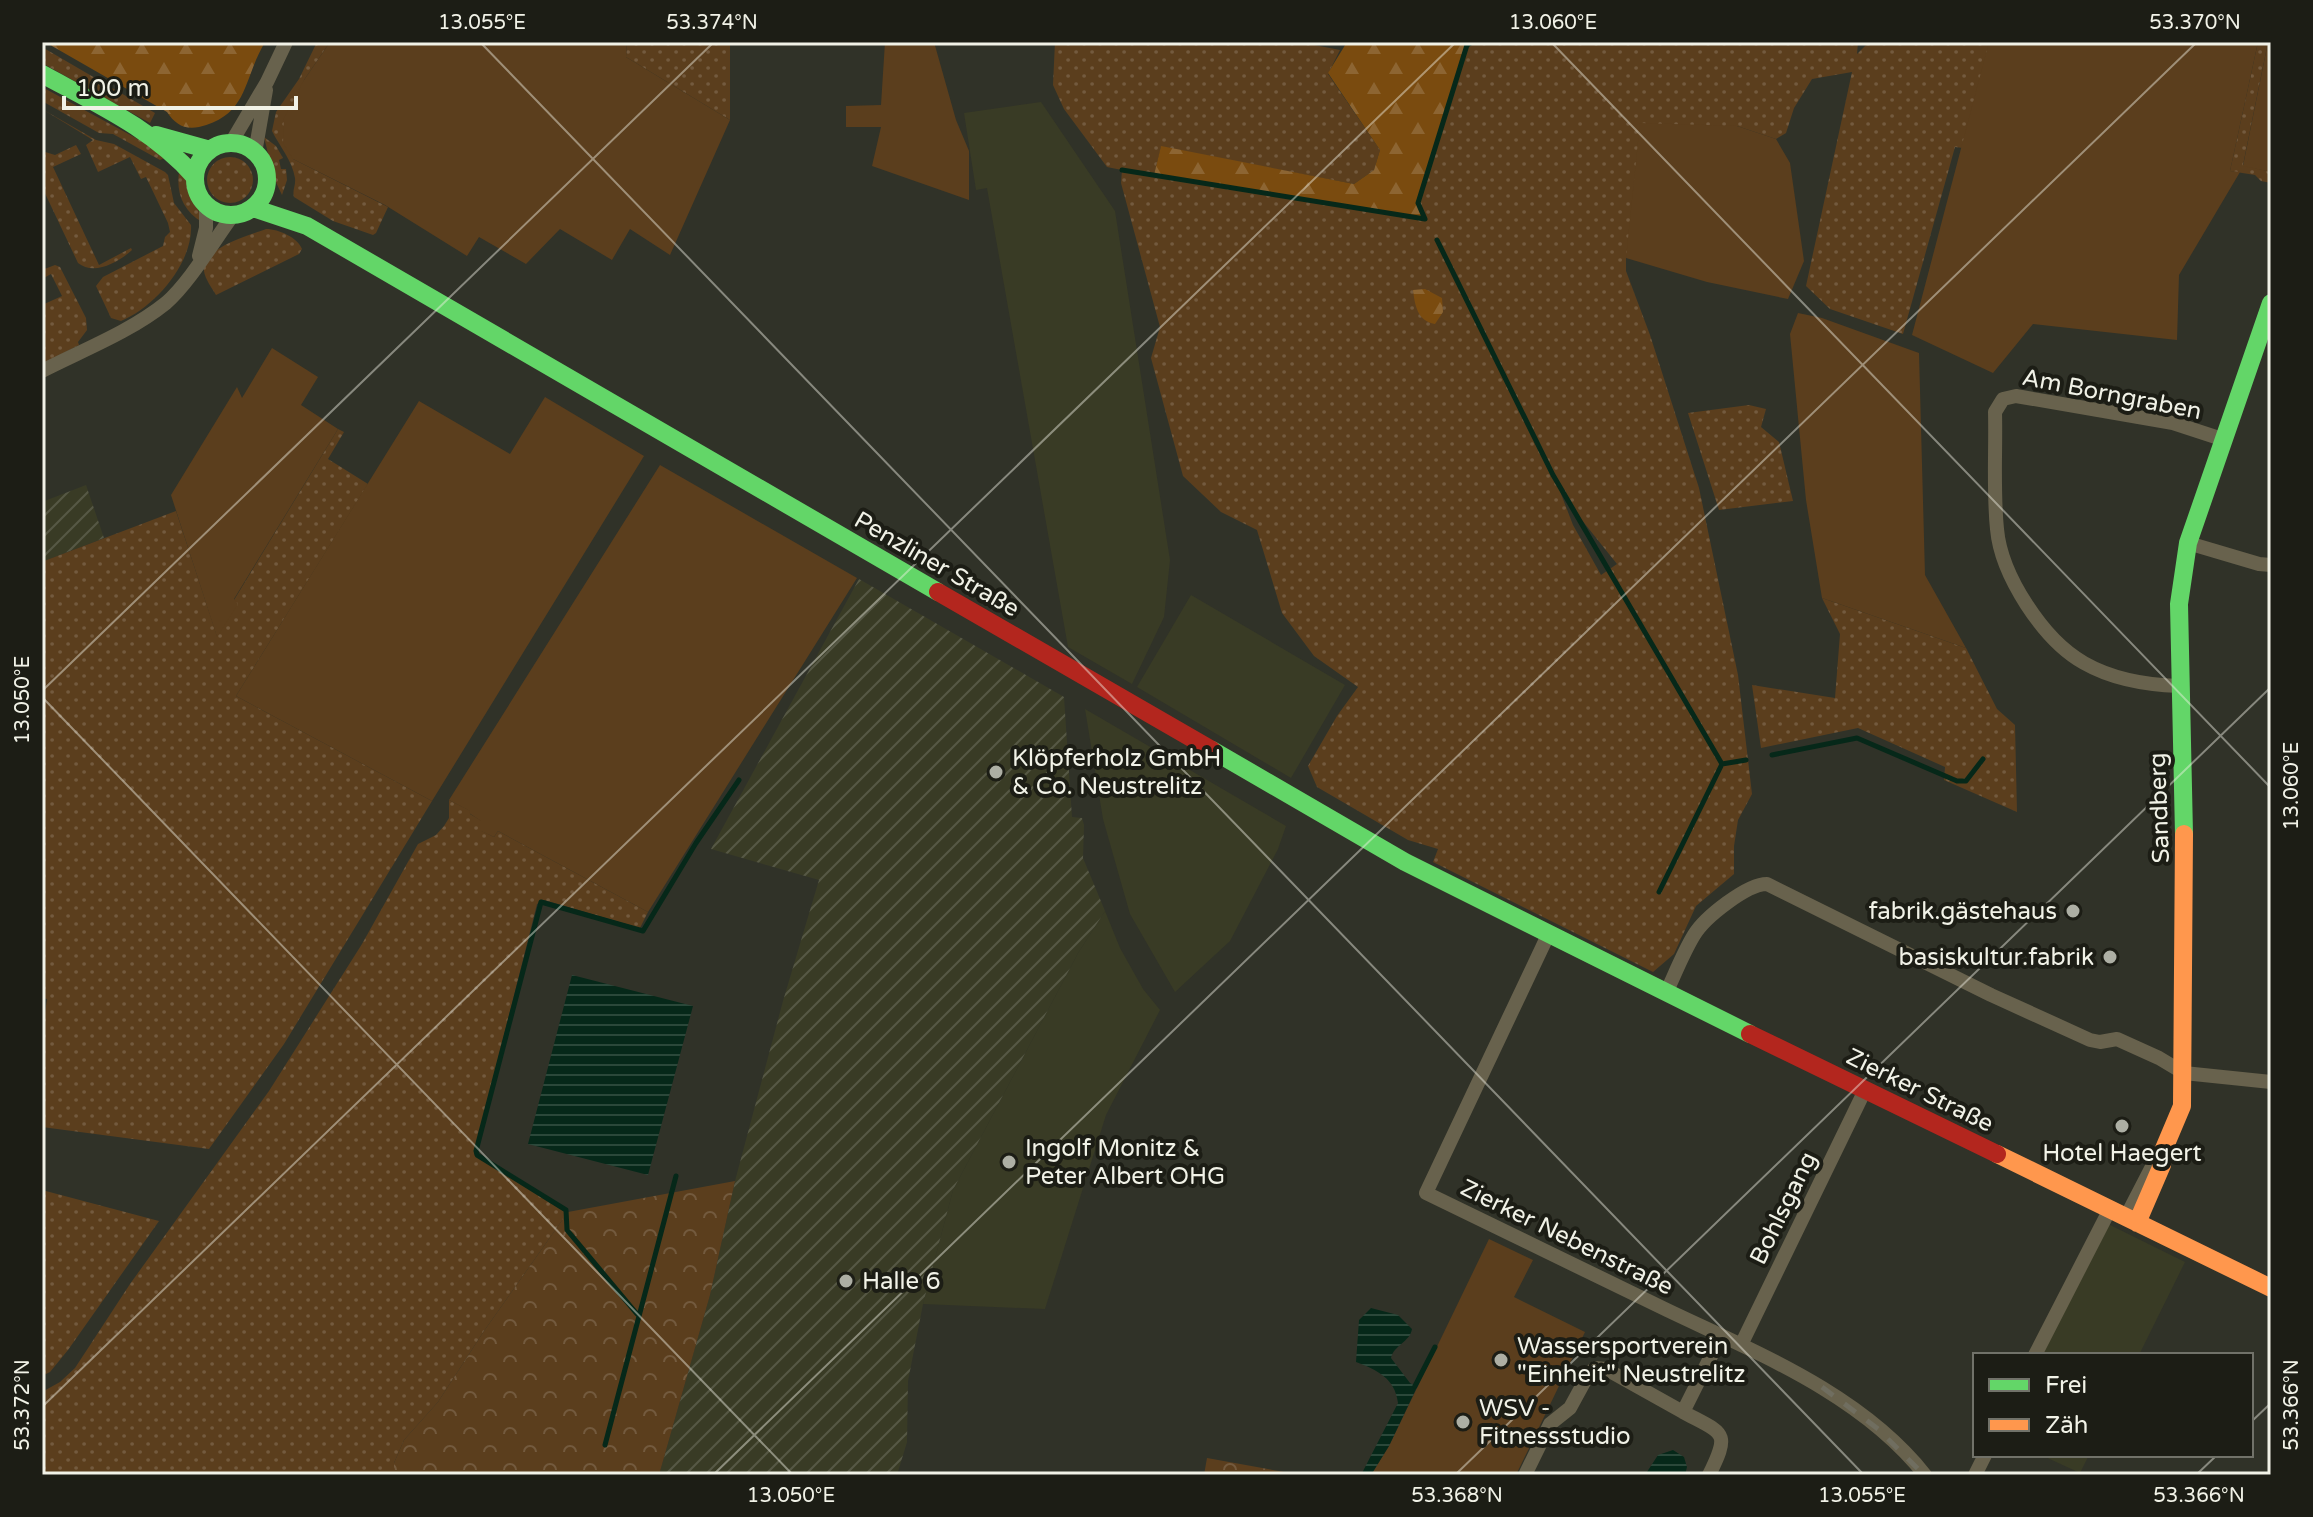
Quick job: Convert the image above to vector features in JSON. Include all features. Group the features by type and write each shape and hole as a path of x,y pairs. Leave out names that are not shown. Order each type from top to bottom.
{"main road":[{"path":"42,74 146,133 195,177"},
{"path":"146,133 210,150"},
{"path":"231,143 245,146 255,153 266,169 267,184 262,198 253,208 233,215 218,213 206,206 198,195 195,177 202,158 210,150 231,143"},
{"name":"Penzliner Straße","path":"267,184 307,226"},
{"name":"Penzliner Straße","path":"253,208 307,226 1319,814 1548,935"},
{"name":"Sandberg","path":"2124,1216 2162,1165 2163,1151 2182,1106 2185,866 2179,604 2188,543 2271,303"},
{"name":"Zierker Straße","path":"1548,935 2271,1288"}],"street":[{"path":"231,143 267,82 286,42"},
{"path":"255,153 267,82"},
{"path":"198,262 206,228 206,206"},
{"path":"42,371 157,309 182,287 233,215"},
{"name":"Am Borngraben","path":"2179,686 2125,679 2081,662 2034,616 2003,558 1997,530 1995,412 2003,399 2016,396 2173,423 2225,440"},
{"path":"2188,543 2271,565"},
{"path":"1666,993 1693,936 1704,923 1747,889 1767,884 1991,995 2090,1040 2117,1039 2184,1073 2271,1082"},
{"name":"Zierker Nebenstraße","path":"1548,935 1426,1193 1741,1345 1833,1394 1879,1427 1925,1475"},
{"name":"Bohlsgang","path":"1741,1345 1865,1090"},
{"path":"2036,1353 2124,1216"},
{"path":"1683,1412 1721,1336"},
{"path":"1525,1475 1550,1424 1570,1408 1592,1369 1602,1367 1717,1431 1722,1438 1722,1447 1709,1475"},
{"path":"1975,1475 1984,1457"}],"shaded area":[{"path":"1041,102 1115,211 1170,560 1164,617 1132,684 1068,647 987,188 976,190 964,113"},
{"path":"86,485 104,538 44,561 42,502"},
{"path":"859,579 1064,697 1072,817 1082,818 1083,858 1105,911 1078,953 953,1190 923,1304 908,1381 907,1442 897,1475 659,1475 710,1295 735,1181 783,1001 819,880 711,849"},
{"path":"1191,595 1345,685 1291,778 1137,687"},
{"path":"1085,709 1286,826 1278,849 1230,941 1175,992 1130,914 1103,819"},
{"path":"1105,911 1120,948 1143,989 1160,1010 1106,1115 1045,1309 923,1304 953,1190 1078,953"},
{"path":"572,975 693,1006 648,1175 528,1144"},
{"path":"2108,1224 2185,1262 2140,1353 2043,1353"},
{"path":"1371,1308 1398,1315 1412,1329 1391,1358 1410,1383 1417,1387 1389,1446 1371,1475 1361,1475 1398,1403 1389,1381 1356,1362 1359,1320"},
{"path":"1673,1450 1684,1457 1687,1467 1685,1475 1645,1475 1658,1455"},
{"path":"2045,1457 2088,1457 2080,1473"}],"green space":[{"path":"45,42 265,42 236,105 215,122 189,128 173,120 167,112"},
{"path":"317,42 330,42 304,80 293,159 388,207 373,235 333,221 294,197 295,181 289,159 272,131 276,112 299,79"},
{"path":"330,42 627,42 626,57 730,120 670,255 630,229 612,260 560,229 526,264 479,237 467,256 385,205 293,159 283,143 284,118 304,80"},
{"path":"627,42 730,42 730,120 626,57"},
{"path":"885,42 934,42 956,120 969,151 969,200 872,166 881,127 846,127 846,106 881,105"},
{"path":"1055,42 1299,42 1340,50 1328,74 1380,150 1374,170 1354,184 1161,147 1154,175 1425,219 1418,203 1467,45 1472,42 1858,42 1857,54 1869,42 1989,44 1963,148 1955,147 1903,334 1830,309 1806,286 1852,72 1812,79 1794,108 1786,133 1776,139 1737,126 1626,258 1626,271 1699,488 1738,675 1752,794 1738,820 1734,874 1696,906 1674,954 1653,972 1433,862 1438,849 1408,840 1317,787 1308,766 1358,687 1314,656 1282,613 1257,530 1221,512 1183,476 1151,358 1160,327 1121,183 1122,170 1107,167 1064,109 1053,85","holes":["1556,481 1573,509 1617,564 1601,575 1573,525"]},
{"path":"1347,42 1472,42 1467,46 1418,203 1425,219 1154,175 1161,146 1354,184 1374,170 1380,150 1328,73"},
{"path":"1989,42 2258,42 2230,171 2240,172 2179,275 2177,340 2033,324 1993,373 1912,335"},
{"path":"2258,42 2268,42 2243,165 2271,172 2271,183 2261,181 2255,175 2230,171"},
{"path":"2268,42 2271,42 2271,172 2243,166"},
{"path":"42,47 155,113 150,123 42,63"},
{"path":"42,87 169,156 160,160 113,134 99,133 42,101"},
{"path":"42,109 96,140 114,144 165,172 174,203 191,225 186,254 170,282 147,305 121,321 111,318 96,286 103,277 163,246 170,232 168,223 146,177 141,179 130,157 98,172 86,145 93,140"},
{"path":"1640,123 1737,126 1776,139 1790,163 1804,261 1788,299 1707,282 1626,258"},
{"path":"264,137 276,146 283,158 279,160 281,169 286,169 287,180 282,195 274,178"},
{"path":"76,145 81,154 53,167 99,265 132,250 99,268 84,267 78,263 42,187 42,151 55,155"},
{"path":"230,157 246,164 253,180 246,196 230,203 214,196 207,180 214,164"},
{"path":"179,172 189,180 202,222 182,201"},
{"path":"266,229 292,238 302,249 299,254 216,295 204,271 210,256 228,244"},
{"path":"55,265 60,267 86,318 87,330 79,345 42,364 42,305 62,296 51,274 42,279 42,270"},
{"path":"1425,289 1442,298 1443,312 1435,324 1424,320 1416,307 1413,290"},
{"path":"1798,313 1822,318 1919,353 1925,575 1966,648 1822,598 1806,500 1790,334"},
{"path":"272,348 318,377 301,405 338,429 234,599 238,604 217,637 171,495 237,387 242,398"},
{"path":"545,397 644,456 432,801 236,696 419,401 510,454"},
{"path":"1749,405 1766,409 1761,427 1779,442 1793,501 1719,510 1688,413"},
{"path":"338,429 344,432 328,459 368,484 236,696 432,801 284,1044 209,1149 42,1127 42,1034 47,999 42,998 44,561 176,511 217,636 234,600"},
{"path":"660,465 857,578 648,912 498,831 494,837 481,831 481,821 449,800"},
{"path":"1822,598 1966,648 1997,709 2015,725 2017,812 1944,780 1945,767 1858,728 1761,748 1752,685 1835,698 1840,634"},
{"path":"449,800 471,811 470,814 482,821 482,831 494,837 498,831 648,912 640,928 544,900 537,904 474,1154 568,1212 438,1402 404,1440 394,1463 394,1475 42,1475 42,1392 60,1382 75,1368 130,1284 269,1091 362,944 418,844 436,835 449,818"},
{"path":"735,1181 710,1295 659,1475 394,1475 394,1463 404,1440 438,1402 568,1212"},
{"path":"42,1190 159,1221 68,1350 50,1372 42,1376"},
{"name":"Wassersportverein \"Einheit\" Neustrelitz","path":"1489,1239 1533,1260 1514,1297 1585,1332 1516,1475 1371,1475 1389,1446"},
{"path":"1207,1458 1301,1475 1204,1475"}],"waterway":[{"path":"1425,219 1418,203 1467,45 1472,42"},
{"path":"1122,170 1425,219"},
{"path":"1437,240 1553,475 1722,764 1659,892"},
{"path":"1772,755 1857,738 1957,781 1966,781 1983,759"},
{"path":"1722,764 1746,760"},
{"path":"637,1314 567,1230 566,1210 477,1155 476,1151 541,902 643,931 696,843 739,780"},
{"path":"605,1445 676,1176"},
{"path":"1415,1386 1435,1347"}],"railway":[{"path":"1822,1387 1878,1429 1924,1475"}],"traffic: fast":[{"path":"42,74 143,131 195,177"},
{"path":"156,135 210,150"},
{"path":"231,143 251,149 261,159 267,179 261,199 251,209 231,215 211,209 201,199 195,179 201,159 211,149 231,143"},
{"path":"253,208 307,226 938,592"},
{"path":"2184,834 2179,604 2188,543 2271,303"},
{"path":"1212,750 1405,862 1750,1034"}],"traffic: slow":[{"path":"2137,1223 2162,1165 2163,1151 2182,1106 2184,834"},
{"path":"1997,1154 2271,1288"}],"traffic: jam":[{"path":"938,592 1212,750"},
{"path":"1750,1034 1997,1154"}],"place":[{"name":"Klöpferholz GmbH & Co. Neustrelitz","path":"996,772"},
{"name":"fabrik.gästehaus","path":"2073,911"},
{"name":"basiskultur.fabrik","path":"2110,957"},
{"name":"Hotel Haegert","path":"2122,1126"},
{"name":"Ingolf Monitz & Peter Albert OHG","path":"1009,1162"},
{"name":"Halle 6","path":"846,1281"},
{"name":"Wassersportverein \"Einheit\" Neustrelitz","path":"1501,1360"},
{"name":"WSV - Fitnessstudio","path":"1463,1422"}]}
